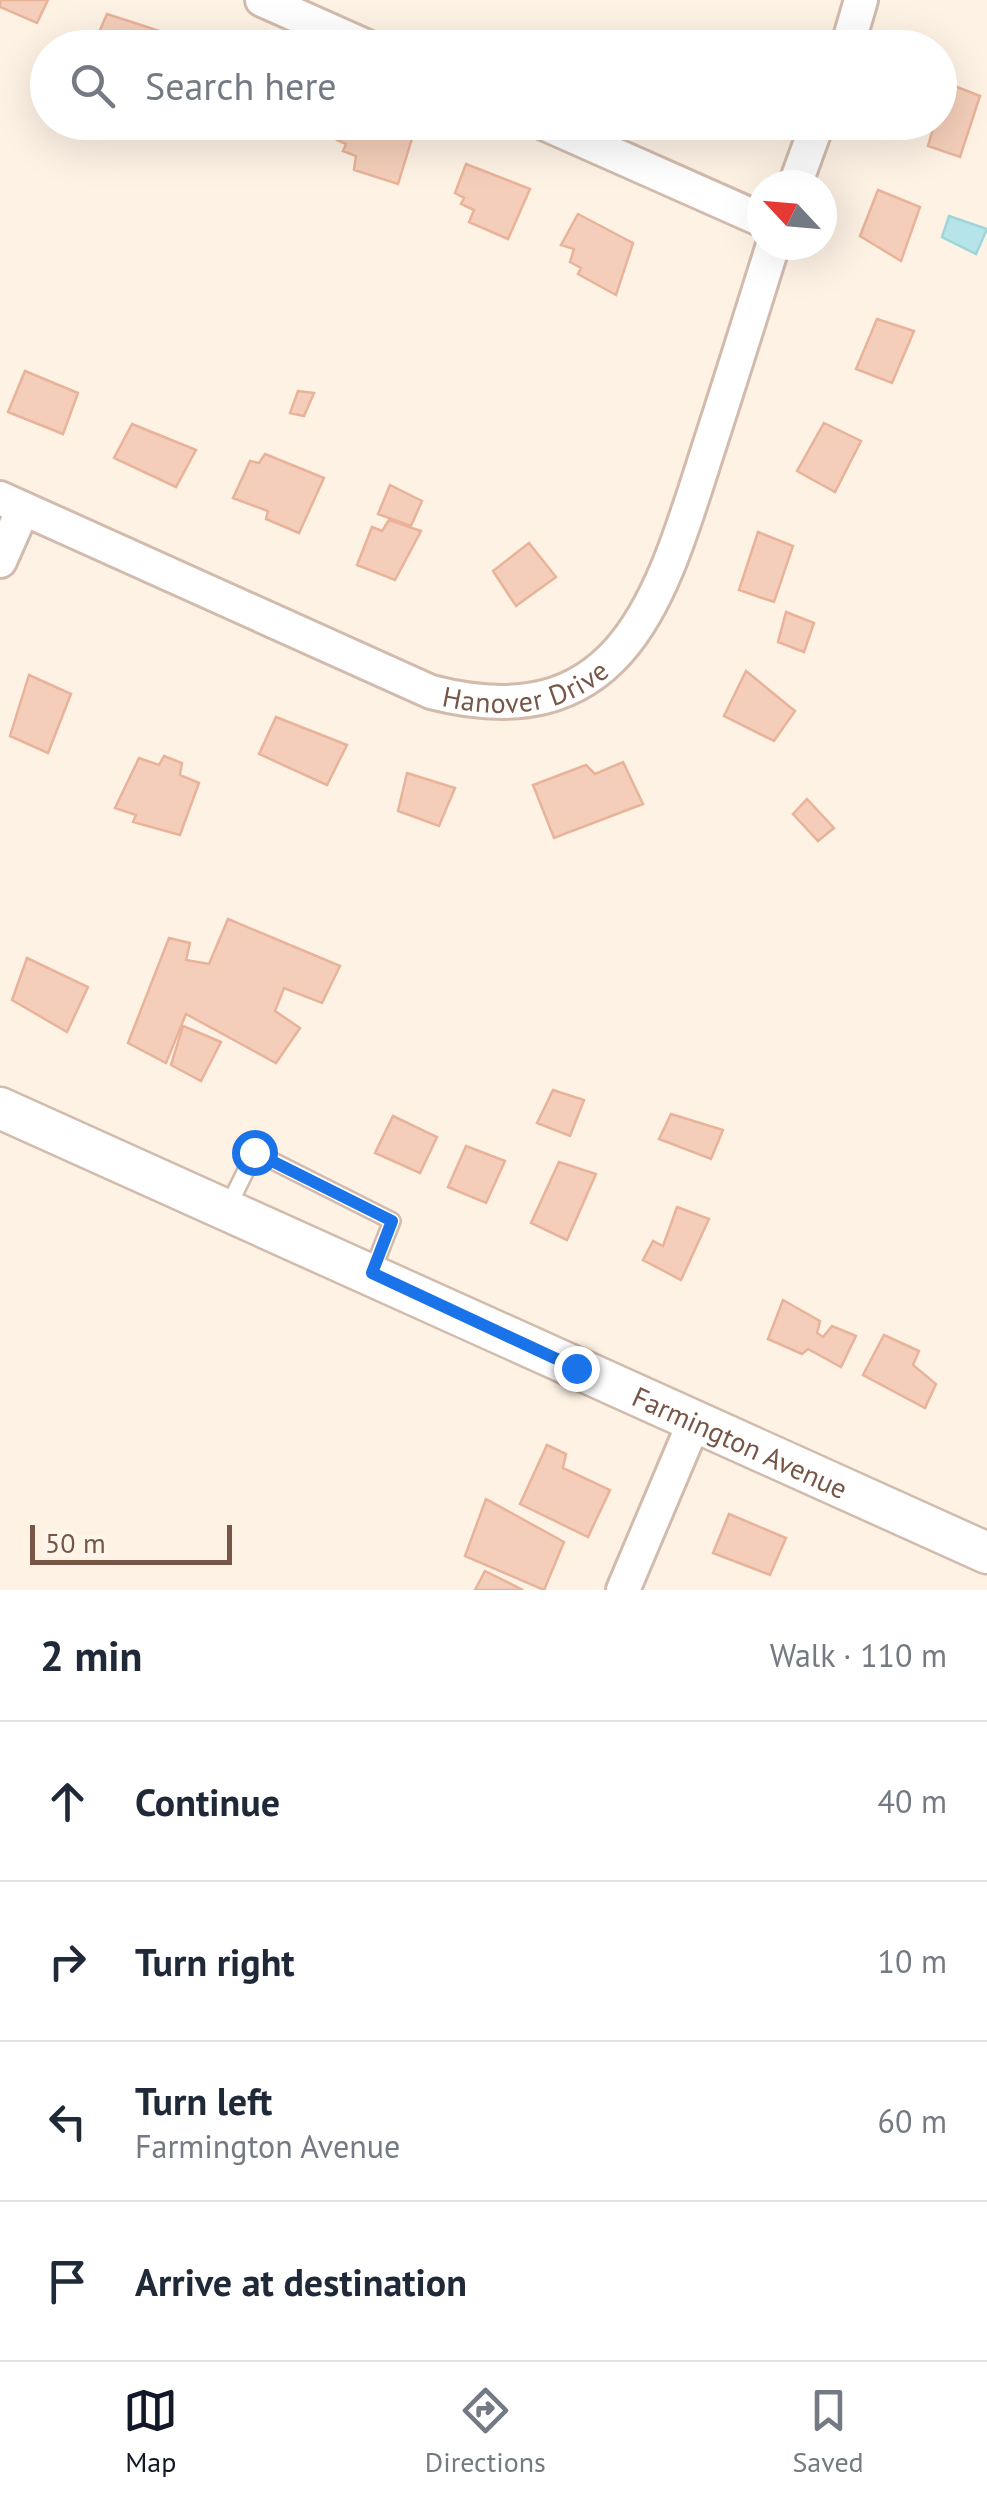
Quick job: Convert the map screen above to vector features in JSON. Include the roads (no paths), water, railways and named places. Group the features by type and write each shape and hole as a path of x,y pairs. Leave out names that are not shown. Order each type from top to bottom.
{"street":[{"path":"262,0 330,30"},
{"path":"852,30 861,0"},
{"path":"582,140 747,213"},
{"path":"800,170 811,140"},
{"name":"Hanover Drive","path":"0,561 11,504 431,692 468,701 518,701 566,689 601,669 640,628 668,577 769,260"},
{"name":"Farmington Avenue","path":"0,1108 987,1553"},
{"path":"623,1590 696,1420"}],"lane":[{"path":"228,1208 254,1152 392,1221 372,1273"}],"water":[{"path":"949,216 987,229 976,254 942,237"}]}
